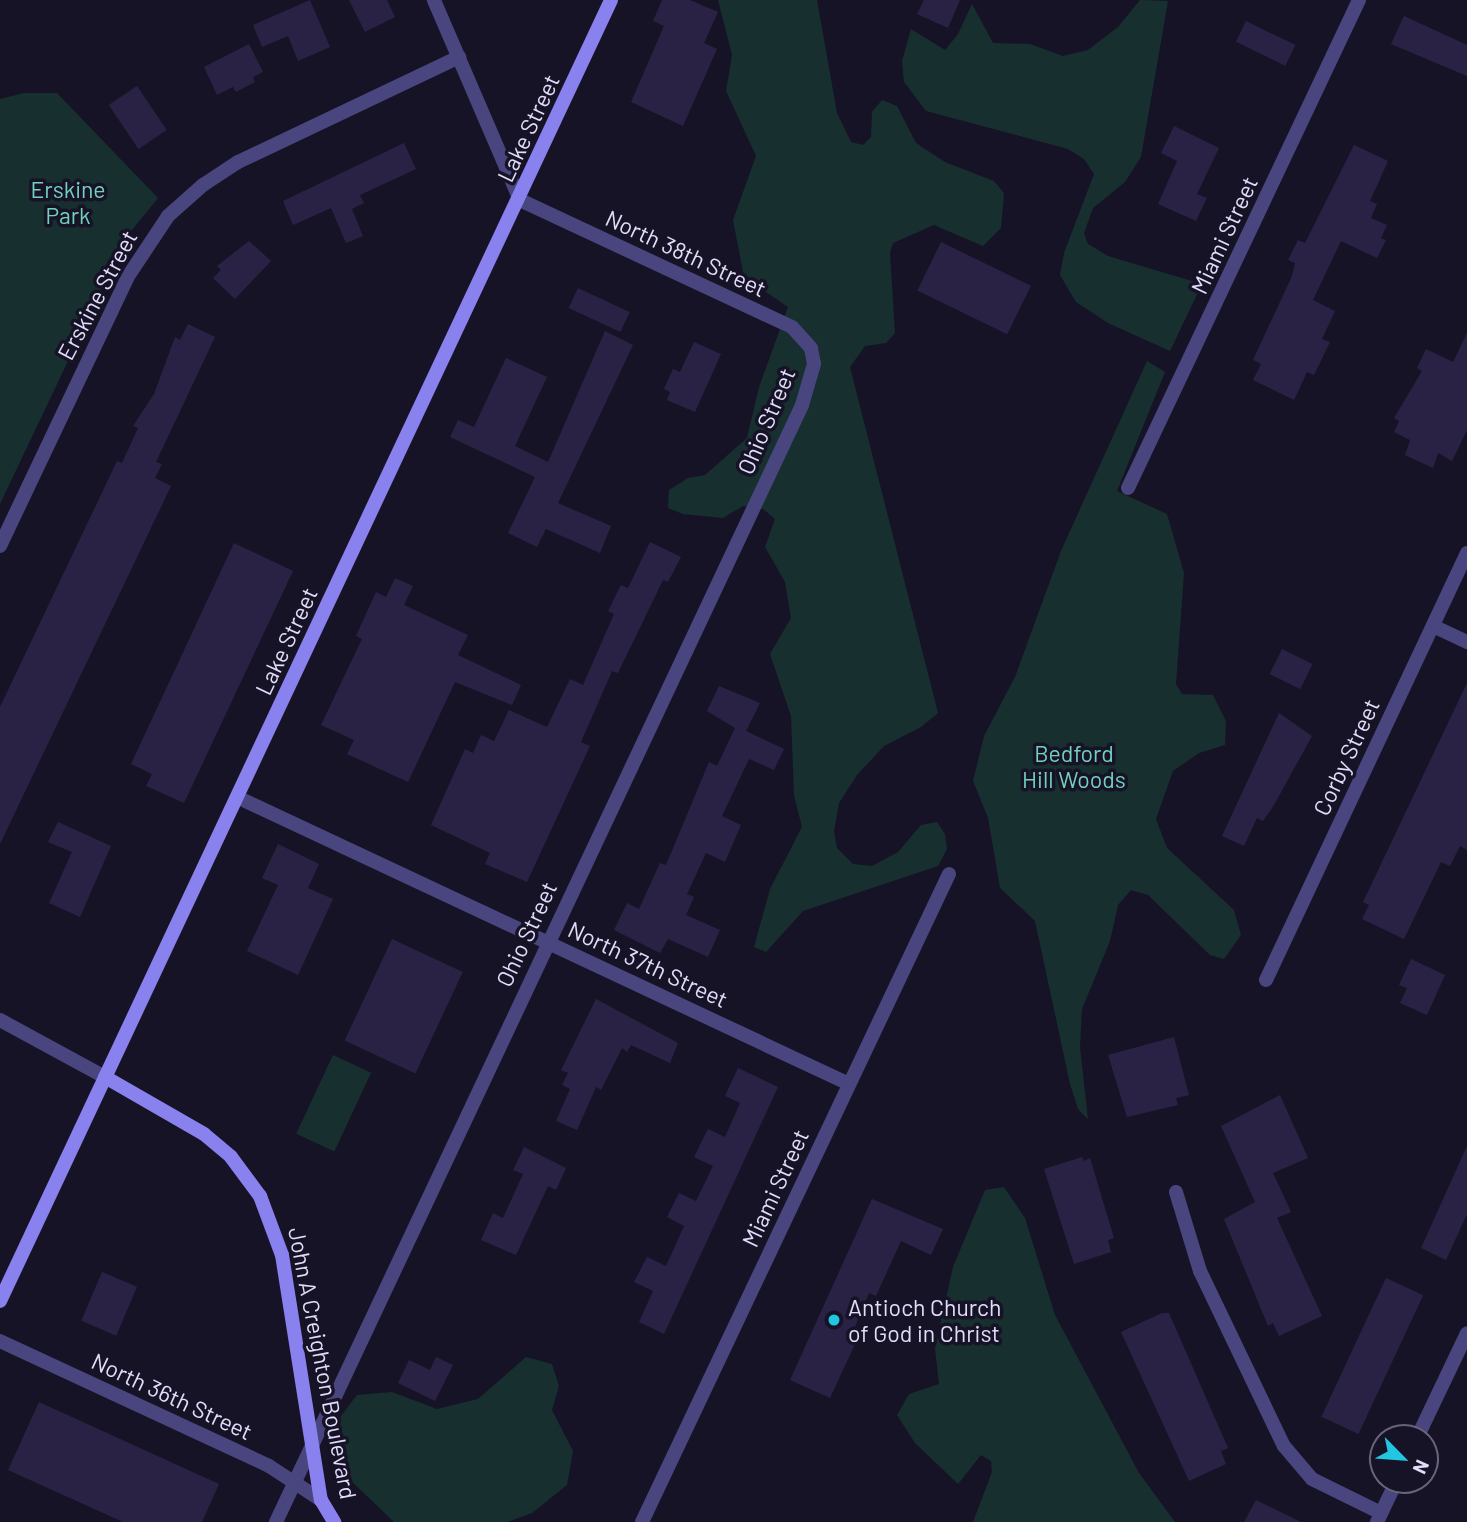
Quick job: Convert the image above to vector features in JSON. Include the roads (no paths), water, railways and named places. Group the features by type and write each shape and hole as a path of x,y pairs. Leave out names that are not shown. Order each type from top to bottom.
{"main road":[{"name":"Lake Street","path":"0,1301 520,200 611,0"},
{"name":"John A Creighton Boulevard","path":"105,1077 204,1134 231,1157 260,1196 282,1255 321,1500 334,1522"}],"street":[{"path":"434,0 520,200"},
{"name":"Miami Street","path":"1128,488 1359,0"},
{"name":"Erskine Street","path":"0,546 127,278 168,216 203,185 238,162 459,57"},
{"name":"North 38th Street","path":"520,200 792,327 811,348 814,364"},
{"name":"Ohio Street","path":"276,1522 295,1483 312,1437 802,405 814,364"},
{"name":"Corby Street","path":"1266,980 1467,553"},
{"path":"1433,626 1467,642"},
{"name":"North 37th Street","path":"237,797 849,1084"},
{"name":"Miami Street","path":"642,1522 949,874"},
{"name":"John A Creighton Boulevard","path":"0,1020 105,1077"},
{"path":"1176,1192 1200,1271 1284,1446 1312,1479 1379,1517 1390,1494"},
{"path":"1424,1424 1467,1333"},
{"name":"North 36th Street","path":"0,1341 269,1466 321,1500"}],"place":[{"name":"Antioch Church of God in Christ","path":"834,1320"}],"park label":[{"name":"Erskine Park","path":"68,202"},
{"name":"Bedford Hill Woods","path":"1074,766"}]}
